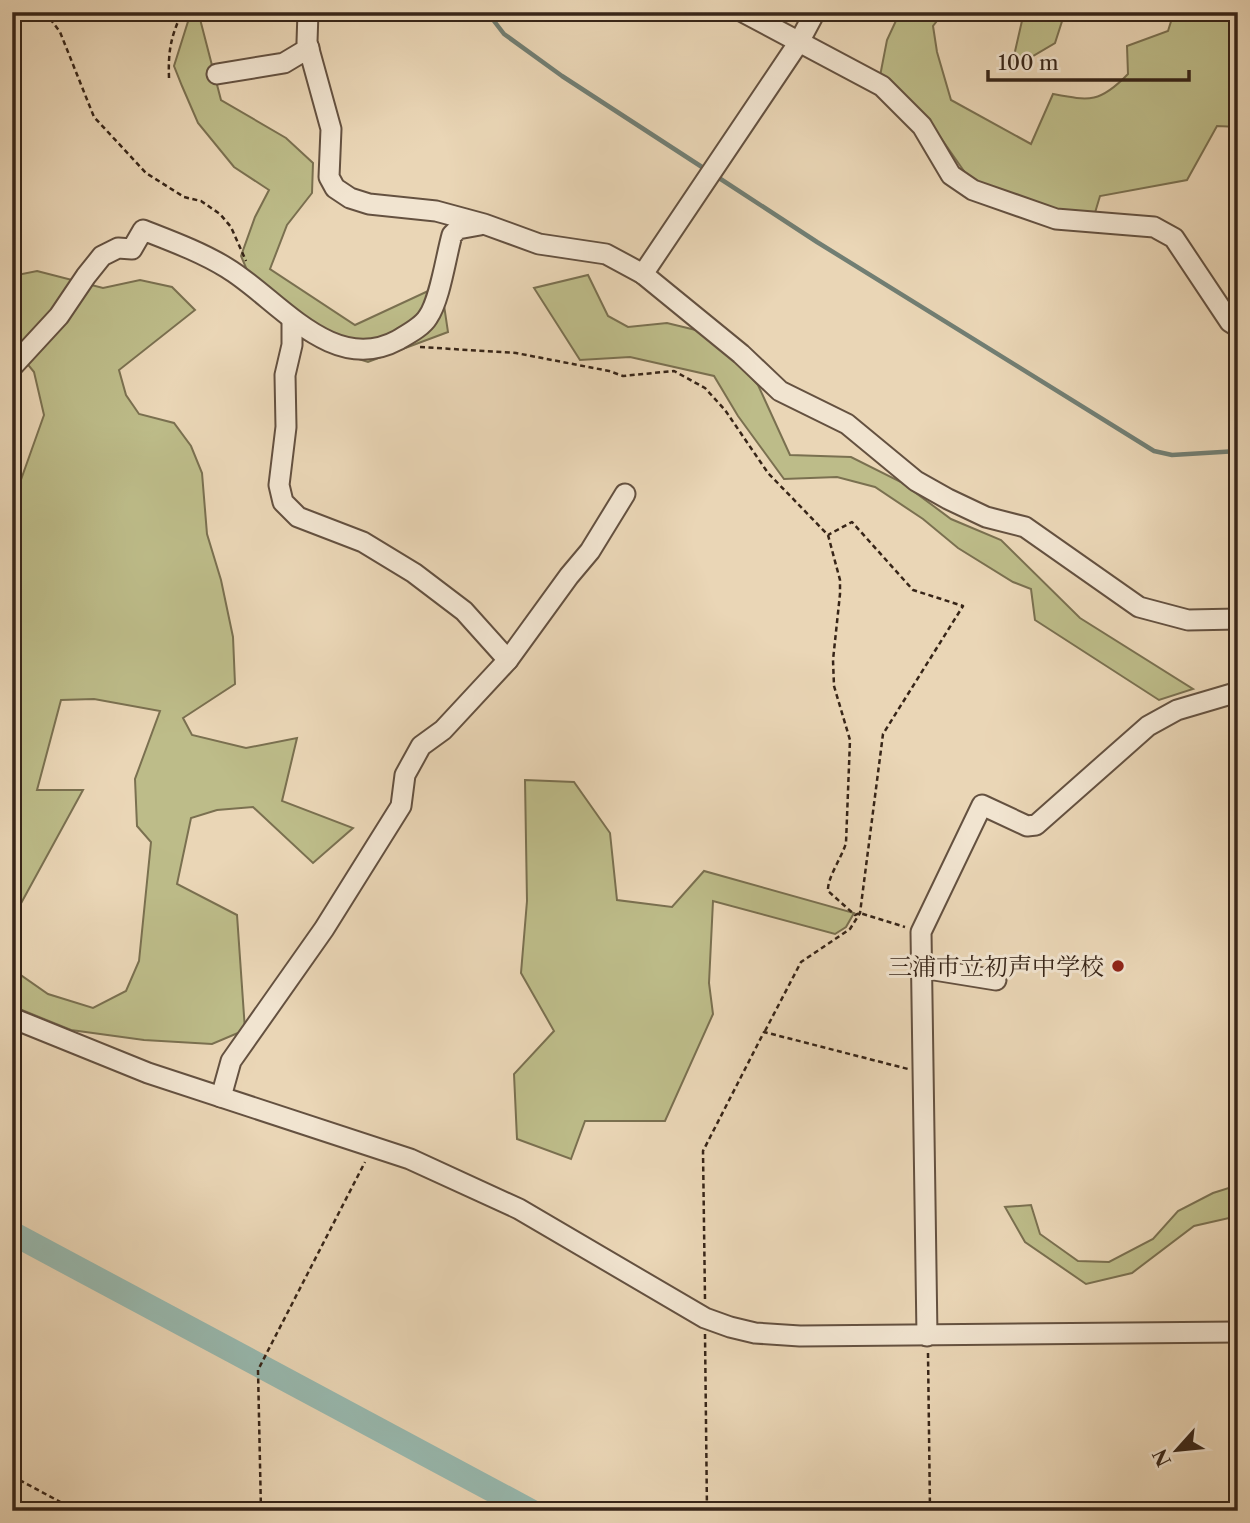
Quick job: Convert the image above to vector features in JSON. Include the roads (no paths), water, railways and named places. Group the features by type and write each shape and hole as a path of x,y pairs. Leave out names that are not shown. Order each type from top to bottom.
{"street":[{"path":"308,12 309,48 331,129 329,177 334,188 350,198 369,204 436,211 539,243 606,254 643,274 741,354 780,391 847,424 916,481 937,494 986,517 1025,527 1139,607 1188,620 1238,619"},
{"path":"743,12 882,86 922,126 951,175 973,190 1056,219 1154,227 1174,237 1230,322 1238,327"},
{"path":"643,274 799,42 815,12"},
{"path":"217,74 284,63 309,48"},
{"path":"12,367 59,316 102,256 118,248 132,249 143,230 226,267 250,283 292,319 327,340 349,349 365,350 391,344 421,325 434,305 452,234 458,229 484,224"},
{"path":"292,319 292,345 285,375 286,427 279,485 283,502 298,517 363,542 414,573 464,611 508,660"},
{"path":"222,1097 231,1061 324,929 401,806 405,775 421,746 443,730 508,660 590,551 625,494"},
{"path":"927,1336 921,932 982,805 1027,826 1036,825 1148,726 1177,710 1238,692"},
{"path":"922,968 996,980"},
{"path":"12,1018 112,1060 373,1146 458,1179 519,1209 705,1318 730,1327 776,1335 1238,1332"}],"waterway":[{"path":"491,12 504,34 562,76 705,169"},
{"path":"716,176 817,242 1154,451 1172,455 1238,451"},
{"path":"12,1233 531,1511"}],"place":[{"name":"三浦市立初声中学校","path":"1118,966"}]}
